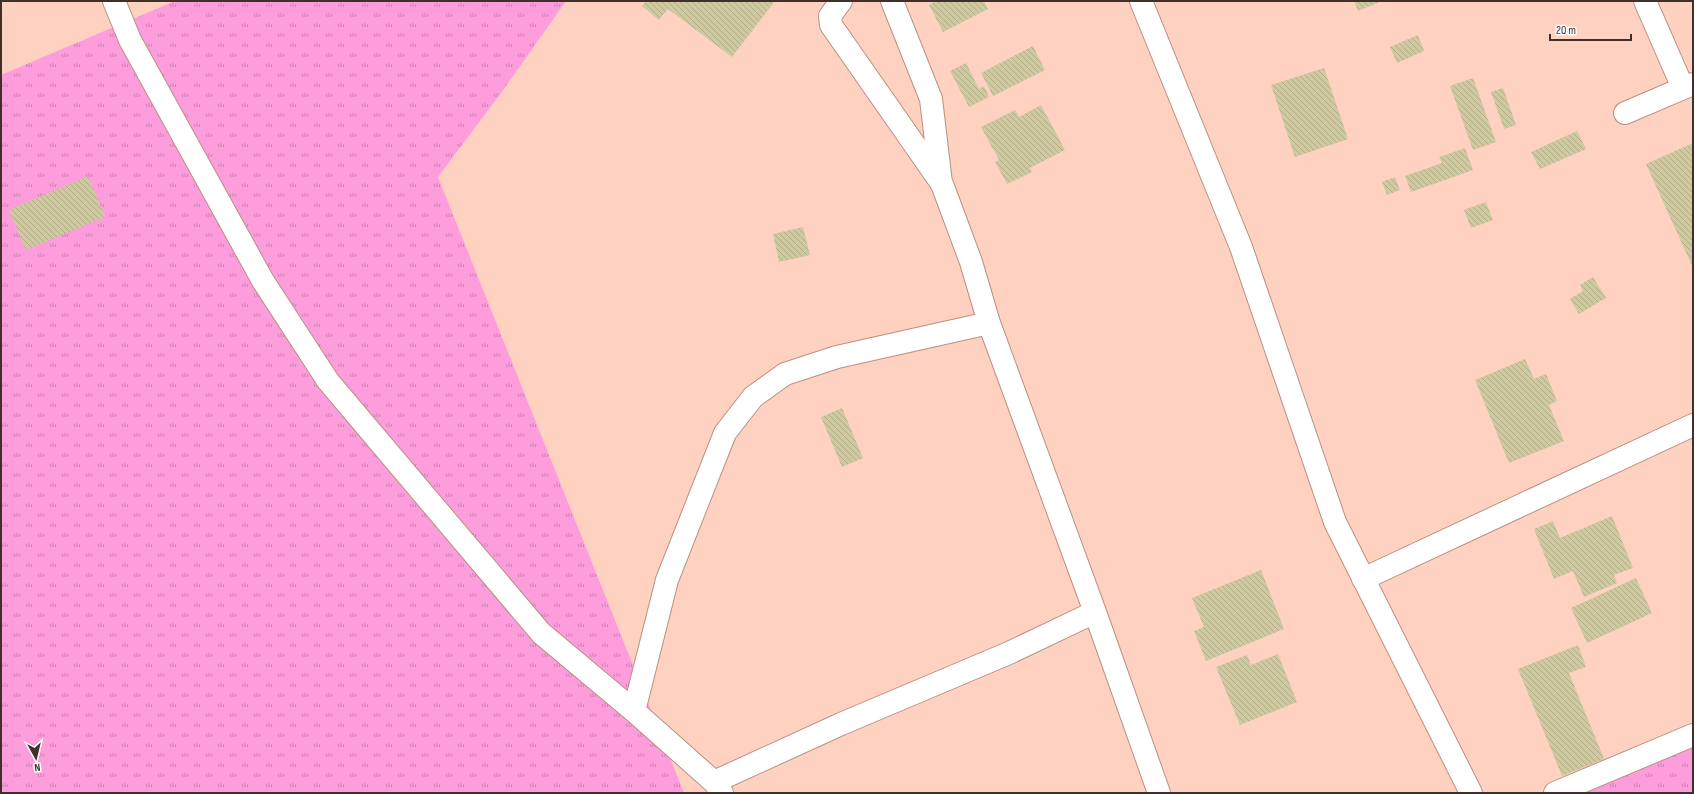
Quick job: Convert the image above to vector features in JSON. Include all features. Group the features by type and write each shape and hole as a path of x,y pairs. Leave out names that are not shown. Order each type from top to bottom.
{"street":[{"path":"114,1 130,40 263,281 328,381 541,633 634,711 718,787 841,724 1009,653 1095,612"},
{"path":"841,1 830,16 831,25 942,184"},
{"path":"892,1 931,99 942,184 990,323 1159,793"},
{"path":"1141,1 1241,247 1335,522 1471,793"},
{"path":"1625,113 1688,86 1645,1"},
{"path":"634,711 667,580 672,566 725,433 753,397 785,374 837,357 990,323"},
{"path":"1363,579 1693,425"},
{"path":"1555,793 1693,735"}],"green space":[{"path":"175,1 566,1 504,89 438,177 684,793 1,793 1,75"},
{"path":"1693,743 1693,793 1566,793"}],"building":[{"path":"646,1 775,1 732,57 668,9 659,20 642,6"},
{"path":"936,1 984,1 988,9 943,32 929,5"},
{"path":"1354,1 1382,1 1358,11"},
{"path":"1418,35 1424,51 1397,63 1390,47"},
{"path":"1033,46 1045,70 993,96 981,73"},
{"path":"966,63 979,89 984,86 989,97 969,107 950,71"},
{"path":"1324,68 1348,139 1295,157 1271,85"},
{"path":"1473,78 1496,142 1473,150 1450,86"},
{"path":"1503,88 1516,125 1504,129 1491,92"},
{"path":"1041,105 1065,150 1030,168 1032,172 1007,184 995,162 999,160 981,127 1015,110 1019,117"},
{"path":"1577,131 1586,149 1540,169 1531,152"},
{"path":"1693,143 1693,268 1646,164"},
{"path":"1465,148 1473,170 1411,192 1405,176 1442,163 1439,157"},
{"path":"88,176 105,217 26,250 9,210"},
{"path":"1395,177 1400,190 1387,195 1382,182"},
{"path":"1486,202 1493,220 1471,228 1464,210"},
{"path":"803,227 810,255 779,262 773,234"},
{"path":"1593,277 1606,298 1579,314 1570,299 1583,291 1580,285"},
{"path":"1525,359 1534,379 1546,374 1557,401 1549,405 1564,441 1509,463 1475,380"},
{"path":"842,408 863,458 842,467 821,417"},
{"path":"1612,516 1633,568 1614,575 1617,583 1584,597 1573,571 1554,579 1534,529 1553,521 1560,538"},
{"path":"1261,570 1284,629 1206,661 1194,631 1204,627 1192,598"},
{"path":"1636,578 1652,613 1587,643 1571,608"},
{"path":"1578,645 1586,667 1569,673 1604,759 1562,776 1518,669"},
{"path":"1278,654 1297,702 1240,725 1216,667 1247,655 1251,665"}]}
